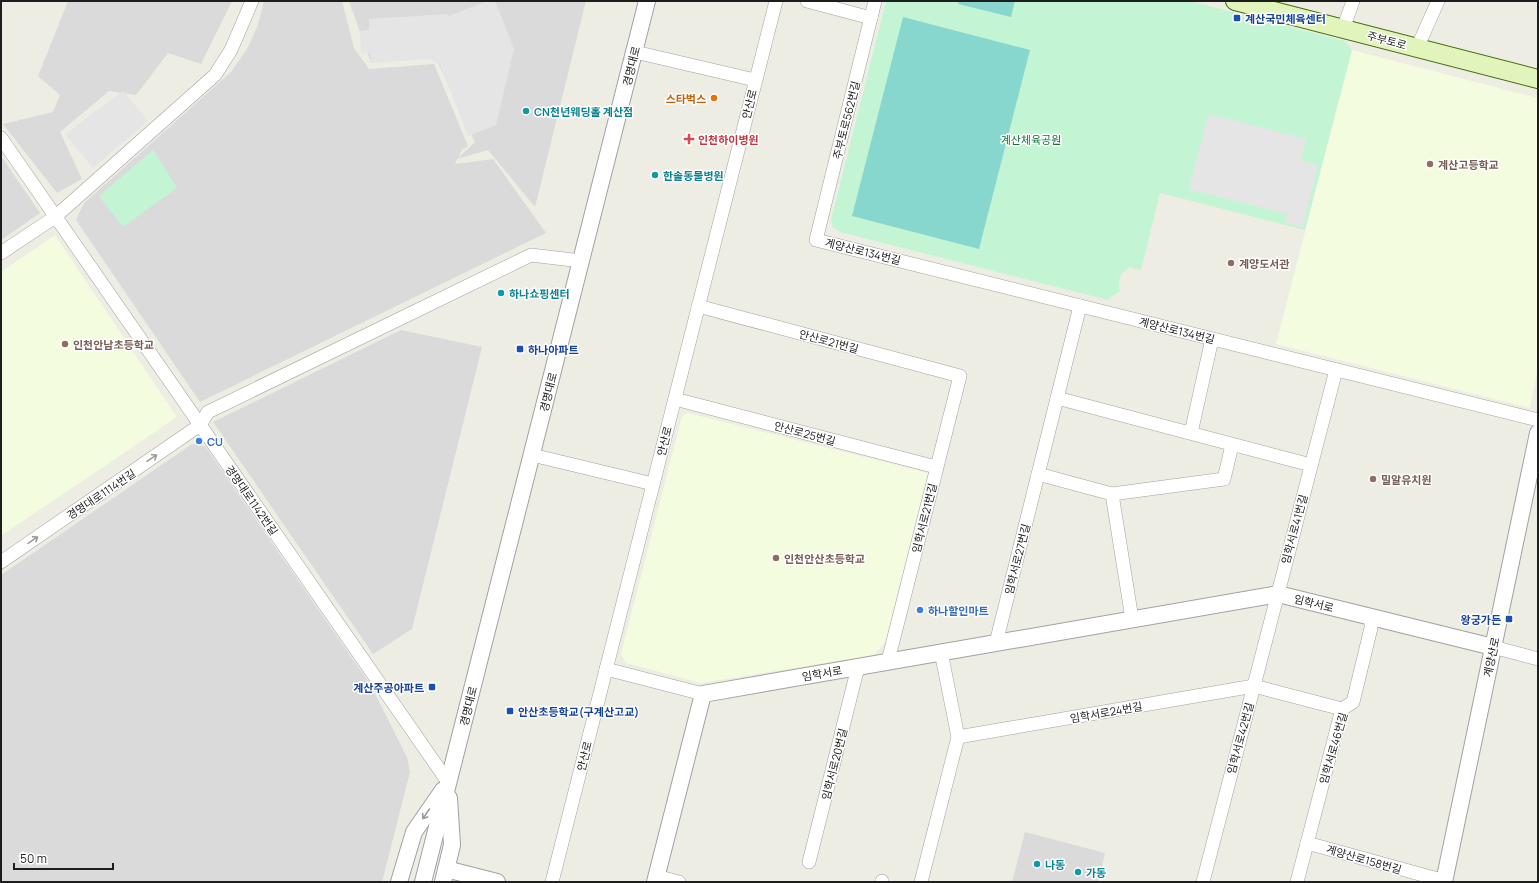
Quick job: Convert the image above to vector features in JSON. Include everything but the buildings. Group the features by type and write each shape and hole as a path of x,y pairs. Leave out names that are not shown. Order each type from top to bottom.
{"main road":[{"name":"주부토로","path":"1235,1 1276,6 1343,29 1538,79"}],"street":[{"path":"1,253 55,217 215,75 232,50 252,1"},
{"name":"안산로","path":"552,882 776,1"},
{"path":"807,1 871,18"},
{"name":"주부토로562번길","path":"816,240 875,1"},
{"path":"1343,29 1353,1"},
{"path":"1417,48 1438,1"},
{"name":"경명대로","path":"423,882 635,52 644,4"},
{"path":"635,52 755,80"},
{"name":"경명대로1142번길","path":"1,138 448,782"},
{"name":"계양산로134번길","path":"816,240 1538,420"},
{"name":"경명대로1114번길","path":"1,562 200,425 208,412 531,255 581,261"},
{"name":"안산로21번길","path":"698,306 960,376"},
{"name":"임학서로27번길","path":"996,643 1080,306"},
{"path":"1190,433 1212,339"},
{"name":"임학서로41번길","path":"1278,594 1336,370"},
{"name":"임학서로21번길","path":"888,661 960,376"},
{"path":"1057,398 1311,465"},
{"name":"안산로25번길","path":"675,399 936,467"},
{"name":"계양산로","path":"1444,882 1538,433"},
{"path":"1038,474 1112,494 1224,479 1232,444"},
{"path":"532,455 653,484"},
{"path":"1112,494 1132,619"},
{"name":"임학서로","path":"703,694 1278,594 1493,647"},
{"name":"임학서로42번길","path":"1203,882 1278,594"},
{"name":"임학서로46번길","path":"1297,882 1342,709 1353,702 1371,628 1371,617"},
{"path":"1493,647 1538,659"},
{"path":"921,882 958,737 941,652"},
{"name":"임학서로20번길","path":"809,862 858,667"},
{"path":"606,669 703,694 655,879 679,882"},
{"path":"1254,686 1342,709"},
{"name":"임학서로24번길","path":"958,737 1254,686"},
{"name":"경명대로","path":"445,876 452,845 448,782"},
{"name":"경명대로","path":"399,882 414,832 448,782"},
{"name":"계양산로158번길","path":"1307,843 1444,882"},
{"path":"445,876 497,882"}],"shaded area":[{"path":"68,1 232,1 201,64 168,53 136,95 109,91 60,132 82,179 57,193 3,124 53,112 60,95 38,76"},
{"path":"264,1 342,1 354,48 369,69 434,64 468,146 462,150 458,158 475,142 435,56 371,63 349,1 586,1 535,207 488,150 457,159 455,164 493,159 546,233 200,402 76,220 84,203 231,72 247,49 258,25"},
{"path":"487,1 495,1 514,49 496,125 468,136 440,64 429,59 371,63 370,53 361,54 360,31 369,30 369,19 448,14 449,16"},
{"path":"959,1 1015,1 1011,17 958,4"},
{"path":"903,17 1030,50 979,249 852,216"},
{"name":"계산고등학교","path":"1352,50 1538,98 1538,367 1530,408 1276,344"},
{"path":"123,91 148,121 93,168 65,134"},
{"path":"1208,114 1306,139 1301,160 1318,165 1303,227 1285,223 1287,214 1189,189"},
{"path":"1,156 40,213 1,240"},
{"name":"인천안남초등학교","path":"55,235 177,417 1,536 1,272"},
{"path":"401,330 482,347 412,629 373,654 213,422"},
{"name":"인천안산초등학교","path":"688,413 928,473 885,643 874,655 701,683 626,663 621,654 682,416"},
{"path":"192,444 205,446 370,684 407,757 410,772 382,882 1,882 1,575"},
{"path":"1025,832 1105,853 1098,882 1012,882"}],"green space":[{"name":"계산체육공원","path":"886,1 1190,1 1345,41 1352,50 1305,230 1160,193 1141,270 1130,267 1124,272 1119,280 1120,291 1108,300 840,232 833,227 831,220"},
{"path":"153,150 177,188 123,227 99,196"}],"place":[{"name":"계산국민체육센터","path":"1237,18"},
{"name":"스타벅스","path":"714,98"},
{"name":"CN천년웨딩홀 계산점","path":"526,111"},
{"name":"인천하이병원","path":"689,139"},
{"name":"계산고등학교","path":"1430,164"},
{"name":"한솔동물병원","path":"655,175"},
{"name":"계양도서관","path":"1231,263"},
{"name":"하나쇼핑센터","path":"501,293"},
{"name":"인천안남초등학교","path":"65,344"},
{"name":"하나아파트","path":"520,349"},
{"name":"CU","path":"199,441"},
{"name":"밀알유치원","path":"1373,479"},
{"name":"인천안산초등학교","path":"776,558"},
{"name":"하나할인마트","path":"920,610"},
{"name":"왕궁가든","path":"1509,619"},
{"name":"계산주공아파트","path":"432,687"},
{"name":"안산초등학교(구계산고교)","path":"510,711"},
{"name":"나동","path":"1037,864"},
{"name":"가동","path":"1078,872"}]}
